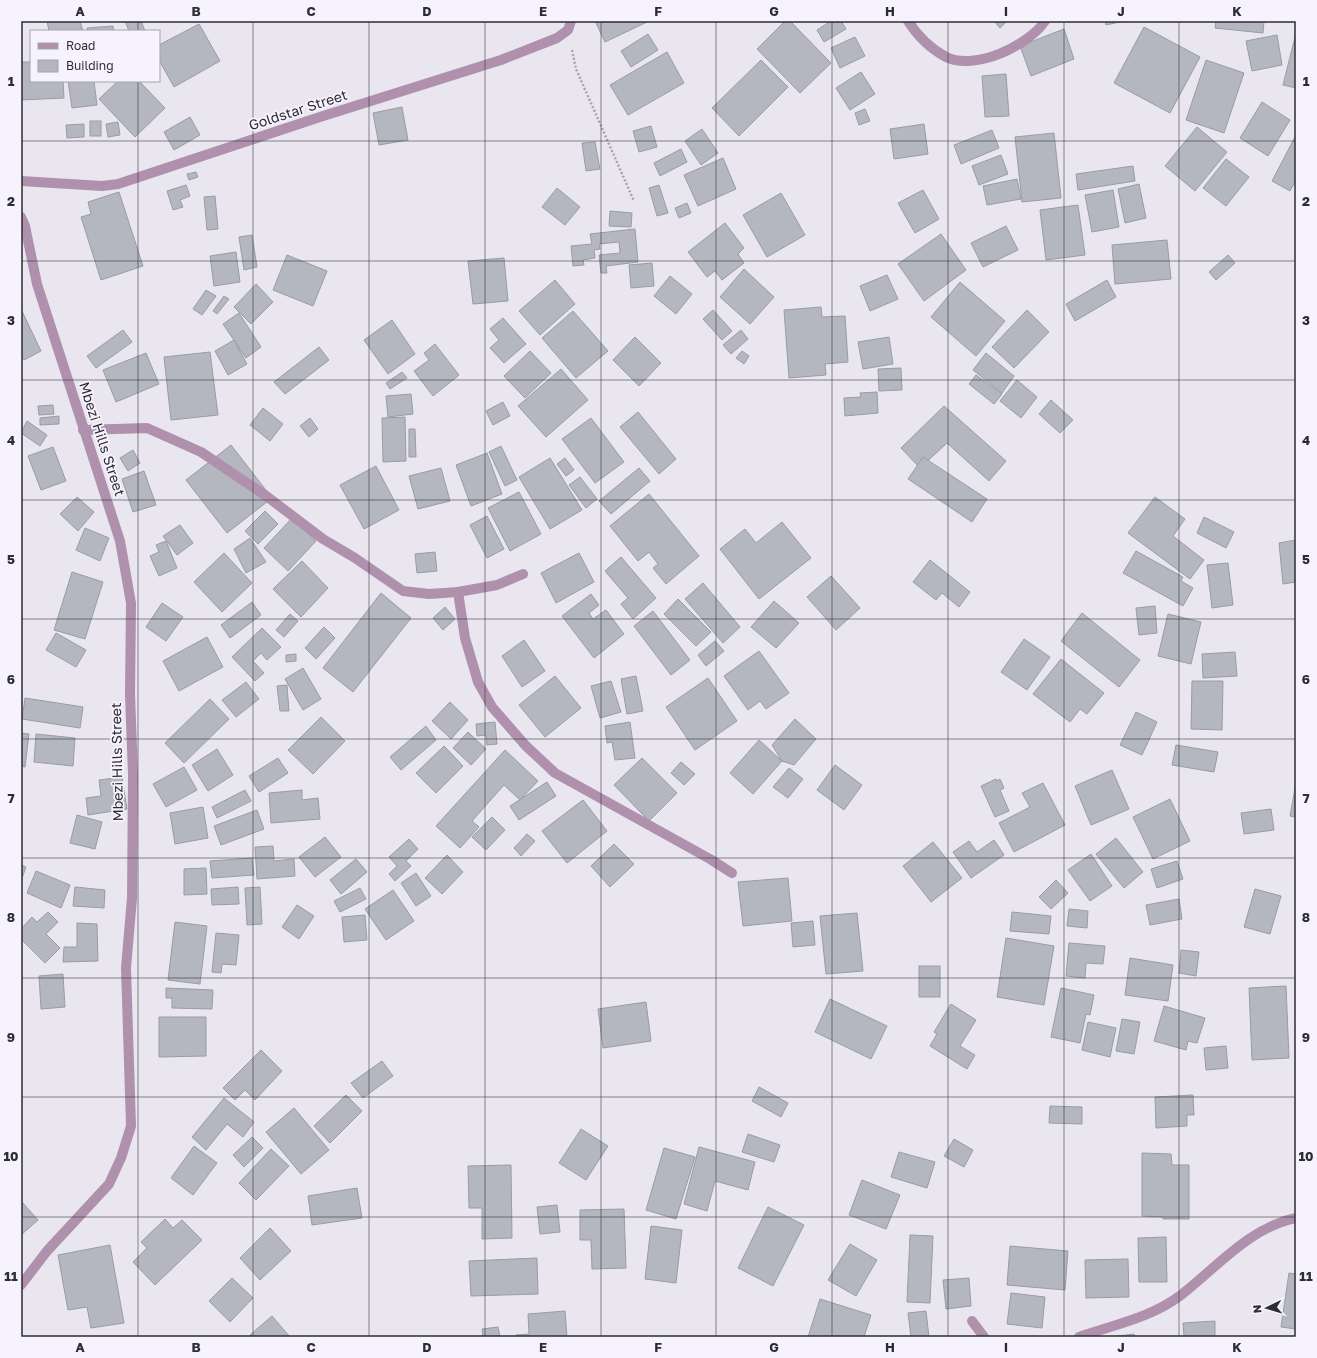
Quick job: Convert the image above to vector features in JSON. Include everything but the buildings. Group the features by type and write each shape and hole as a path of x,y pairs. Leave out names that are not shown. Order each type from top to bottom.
{"street":[{"path":"908,21 914,30 932,47 947,57 970,61 997,55 1022,43 1041,27 1045,21"},
{"name":"Goldstar Street","path":"21,181 102,186 118,184 334,112 501,60 557,38 569,26"},
{"name":"Mbezi Hills Street","path":"21,217 25,226 37,284 120,541 131,603 130,694 133,775 132,883 126,968 131,1126 121,1158 109,1184 47,1251 21,1285"},
{"path":"83,430 147,428 201,452 265,495 323,539 355,558 403,592 429,594 458,592 497,585 524,574"},
{"path":"458,592 465,638 478,682 492,707 526,746 555,773 710,859 732,873"},
{"path":"1079,1337 1132,1320 1167,1304 1181,1295 1230,1253 1252,1238 1276,1225 1296,1218"},
{"path":"972,1321 984,1337"}],"path":[{"path":"569,26 576,69 634,201"}]}
